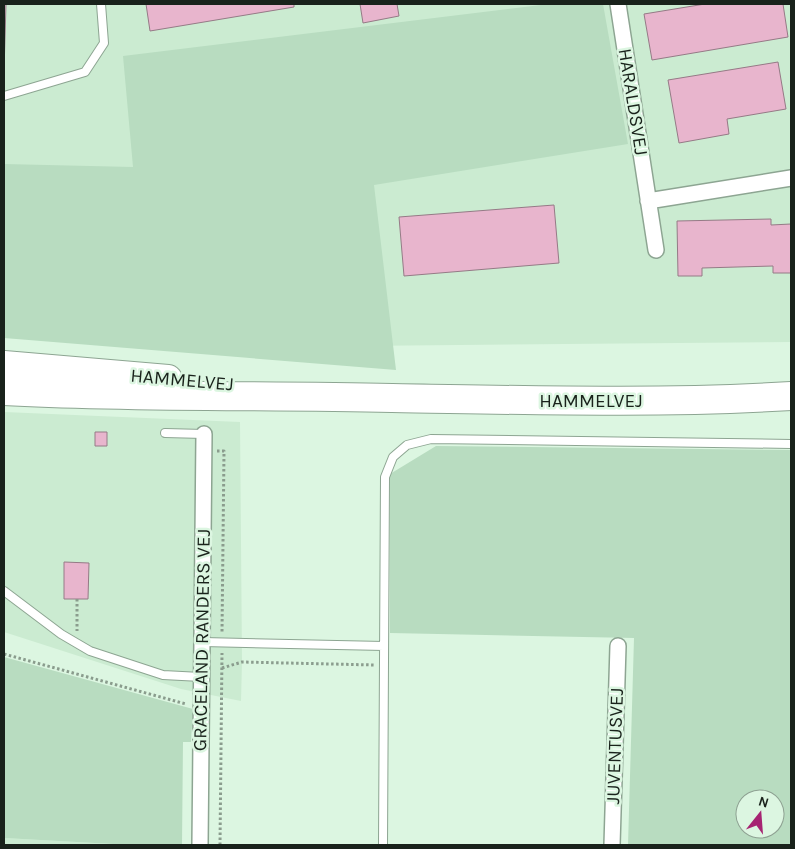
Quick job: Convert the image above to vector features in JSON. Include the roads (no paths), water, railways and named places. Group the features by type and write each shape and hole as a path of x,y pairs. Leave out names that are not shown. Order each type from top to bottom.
{"highway":[{"path":"4,363 74,371"},
{"path":"4,369 74,371"},
{"name":"HAMMELVEJ","path":"74,371 391,398"},
{"name":"HAMMELVEJ","path":"4,391 191,397 615,402 791,396"}],"street":[{"name":"HARALDSVEJ","path":"618,4 656,250"},
{"path":"648,201 791,178"},
{"name":"GRACELAND RANDERS VEJ","path":"200,845 204,434"},
{"name":"JUVENTUSVEJ","path":"612,845 618,646"}],"lane":[{"path":"4,96 85,72 104,43 101,4"},
{"path":"165,433 204,434"},
{"path":"383,845 385,477 393,457 408,446 430,439 791,444"},
{"path":"4,592 61,634 90,651 163,675 201,677"},
{"path":"203,642 384,646"}]}
